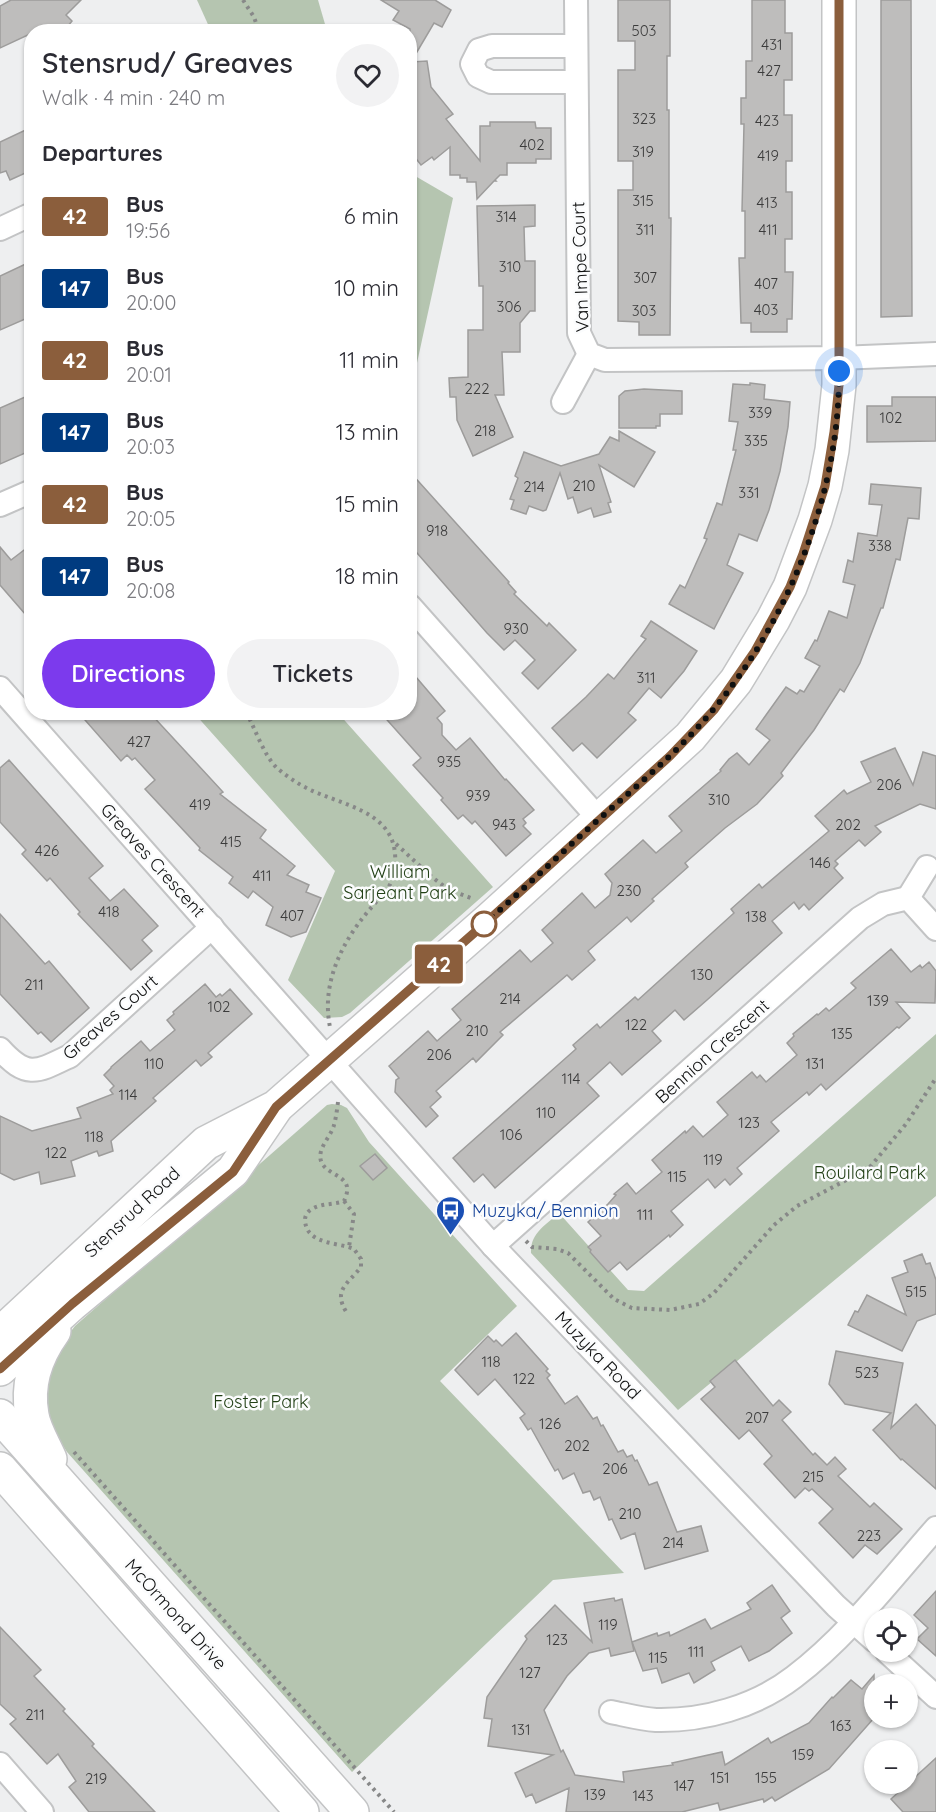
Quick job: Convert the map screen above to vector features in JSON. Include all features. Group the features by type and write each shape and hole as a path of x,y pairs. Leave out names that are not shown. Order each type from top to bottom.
{"street":[{"name":"Van Impe Court","path":"576,0 579,333 589,354 605,360 839,358 936,354"},
{"name":"Stensrud Road","path":"0,1335 62,1295 233,1172 276,1107 670,756 698,728 736,681 773,620 803,554 825,486 837,415 839,0"},
{"path":"575,46 492,46 479,50 472,64 478,76 491,82 576,82"},
{"path":"0,229 24,218"},
{"path":"563,402 589,354"},
{"path":"0,505 24,494"},
{"path":"417,614 599,819"},
{"name":"Greaves Crescent","path":"0,688 24,715"},
{"name":"Greaves Crescent","path":"28,720 330,1061"},
{"path":"927,867 908,898 936,929"},
{"name":"Bennion Crescent","path":"493,1246 860,918 883,904 908,898"},
{"name":"Greaves Court","path":"0,1049 11,1062 25,1070 44,1069 70,1056 212,927"},
{"name":"Muzyka Road","path":"330,1061 493,1246 836,1606 864,1631"},
{"path":"0,1314 62,1295"},
{"path":"62,1295 35,1362 30,1386 32,1416 62,1485"},
{"name":"Stensrud Road","path":"0,1369 62,1295"},
{"name":"McOrmond Drive","path":"0,1416 352,1812"},
{"name":"McOrmond Drive","path":"0,1469 302,1812"},
{"path":"0,1480 35,1507"},
{"path":"611,1712 653,1720 685,1719 722,1713 755,1700 793,1678 854,1622 936,1528"},
{"path":"898,1662 936,1696"},
{"path":"0,1764 42,1812"}],"path":[{"path":"243,0 256,24"},
{"path":"250,720 275,766 294,781 317,794 368,813 380,824 395,844 432,877 449,890 471,898"},
{"path":"329,1026 327,992 331,975 340,953 369,909 385,894 394,877 395,844"},
{"path":"514,1228 532,1246 557,1249 568,1253 614,1299 632,1308 670,1310 699,1304 714,1293 774,1225 796,1206 870,1168 906,1124 936,1078"},
{"path":"344,1201 348,1190 346,1184 342,1178 324,1166 320,1154 333,1127 339,1098 352,1085"},
{"path":"344,1201 354,1214 349,1247"},
{"path":"344,1201 319,1206 307,1212 306,1224 313,1236 321,1241 349,1247 358,1253 361,1267 340,1293 340,1304 346,1313"},
{"path":"70,1446 394,1812"}],"green space":[{"path":"197,0 318,0 325,24 208,24"},
{"path":"417,177 453,198 417,363"},
{"name":"William Sarjeant Park","path":"200,720 344,720 493,887 350,1013 342,1017 324,1018 288,980 335,871"},
{"name":"Rouilard Park","path":"936,1034 936,1196 678,1410 531,1253 531,1246 536,1235 559,1213 628,1290 644,1291"},
{"name":"Foster Park","path":"327,1105 347,1108 369,1142 517,1306 440,1381 624,1573 553,1580 352,1772 67,1452 44,1410 49,1366 55,1352 75,1326"}],"building":[{"path":"11,0 81,0 66,15 72,21 70,24 24,24 24,37 0,48 0,6"},
{"path":"381,0 435,0 451,10 442,27 434,23 417,52 417,24 401,24 393,20 399,11"},
{"path":"618,0 670,0 667,110 669,110 669,218 671,218 670,335 639,335 639,322 618,321 618,190 633,190 633,161 618,161 618,70 635,70 635,41 618,41"},
{"path":"752,0 785,0 785,33 792,33 792,80 784,80 784,115 792,115 792,161 786,161 786,192 792,192 792,239 785,239 785,272 793,272 792,319 787,319 787,332 751,332 751,323 741,323 739,258 745,258 745,211 742,211 744,124 741,124 741,98 746,98 746,61 752,61"},
{"path":"881,0 911,0 912,316 881,317"},
{"path":"427,61 431,87 453,114 446,119 480,161 480,126 490,126 490,122 535,122 536,128 551,128 551,159 536,159 536,163 507,163 507,175 500,175 477,199 476,182 467,182 467,178 460,178 460,175 450,175 450,147 434,160 432,157 421,165 417,160 417,62"},
{"path":"24,131 24,174 10,180 6,171 0,173 0,142"},
{"path":"535,205 535,226 524,227 525,261 535,261 535,311 530,311 520,323 520,352 502,352 504,395 495,395 513,437 473,456 457,420 456,397 450,397 449,378 468,377 468,330 483,330 483,286 479,286 477,206"},
{"path":"24,265 24,320 0,330 0,276"},
{"path":"750,383 765,385 764,399 790,402 788,427 780,471 769,510 757,541 739,534 727,565 743,573 714,629 669,604 680,585 685,588 707,539 704,538 717,503 722,505 736,450 733,450 738,422 729,421 733,384 750,385"},
{"path":"644,389 682,391 682,414 660,414 660,426 656,428 619,428 619,396 625,391"},
{"path":"892,397 936,397 936,441 867,442 867,406 892,406"},
{"path":"24,398 24,454 0,464 0,408"},
{"path":"619,431 655,452 634,487 599,465 611,502 608,503 611,512 594,517 591,508 578,513 573,497 568,499 560,473 546,510 529,506 526,514 511,509 514,500 510,499 518,478 515,476 524,452 561,466 599,454 610,437 619,441"},
{"path":"417,480 509,582 516,592 514,594 547,626 549,623 576,650 538,689 522,673 535,660 515,640 504,650 417,553"},
{"path":"871,484 921,488 919,519 908,518 900,560 896,559 883,608 881,608 860,663 844,692 840,689 814,730 781,773 783,776 757,804 685,863 688,867 652,899 654,901 631,922 627,917 588,951 595,960 572,980 567,975 500,1032 503,1035 476,1062 473,1058 436,1091 441,1097 430,1107 438,1116 426,1127 395,1092 396,1080 399,1078 389,1066 428,1031 437,1041 461,1020 452,1009 520,950 531,962 553,943 542,930 582,893 595,908 610,895 612,883 605,874 643,840 656,853 682,831 669,816 721,771 729,759 737,753 749,765 770,740 756,729 786,687 797,694 800,690 804,692 820,666 805,658 815,640 817,641 829,611 847,618 855,585 843,582 848,560 853,562 858,533 877,536 882,505 869,504"},
{"path":"0,547 11,560 24,550 24,613 0,585"},
{"path":"651,621 697,651 684,671 661,698 649,688 628,713 636,720 597,758 582,743 573,751 552,728 608,674 614,679 646,639 641,636"},
{"path":"417,678 445,711 437,718 442,724 442,735 456,750 470,738 534,810 523,819 526,823 523,826 531,834 506,856 475,821 472,824 463,815 458,819 441,800 443,798 413,765 421,758 387,720 417,720"},
{"path":"85,720 156,720 223,792 220,794 266,830 260,838 295,866 287,875 309,885 306,892 321,898 306,932 291,937 266,925 273,907 253,891 248,898 229,883 233,877 199,850 200,848 145,789 155,780 135,758 132,760 127,755 121,761"},
{"path":"895,748 913,785 923,752 936,756 936,809 920,804 875,826 881,832 865,846 859,840 835,861 838,864 834,868 843,878 809,910 804,904 799,909 794,902 772,921 782,933 684,1020 675,1010 652,1031 661,1041 622,1075 610,1062 587,1083 599,1096 495,1188 483,1174 474,1182 453,1158 576,1049 573,1045 597,1024 600,1028 635,997 638,1000 734,913 731,909 759,884 762,888 829,831 815,816 844,790 847,794 871,782 861,762"},
{"path":"9,760 103,866 89,878 110,901 124,889 158,926 142,940 152,951 131,970 78,914 80,912 50,878 47,881 22,854 26,850 0,822 0,768"},
{"path":"0,914 45,964 49,961 89,1008 51,1042 41,1032 38,1034 0,994"},
{"path":"891,949 911,972 920,965 922,968 929,962 936,971 935,1003 896,1002 910,1018 826,1090 821,1084 809,1095 807,1092 771,1122 779,1131 737,1168 742,1174 730,1185 725,1179 715,1188 708,1179 671,1211 683,1225 670,1237 669,1235 627,1270 620,1262 608,1272 588,1247 601,1236 588,1222 627,1183 636,1194 662,1172 652,1160 685,1131 686,1133 693,1126 703,1137 728,1115 717,1102 752,1072 757,1078 760,1075 766,1082 797,1055 787,1043 794,1036 793,1034 826,1008 829,1011 856,988 851,983"},
{"path":"205,984 216,997 220,994 222,996 230,989 252,1014 208,1053 212,1057 201,1066 196,1060 153,1098 156,1101 111,1141 113,1151 99,1156 97,1151 71,1161 75,1176 41,1184 39,1172 14,1180 0,1173 0,1116 32,1131 81,1118 77,1108 113,1094 110,1090 114,1086 104,1075 111,1067 141,1041 150,1051 175,1030 167,1020"},
{"path":"375,1154 387,1168 373,1180 360,1166"},
{"path":"922,1254 926,1264 930,1263 936,1280 936,1314 917,1321 902,1351 848,1325 867,1295 906,1315 892,1278 908,1272 904,1261"},
{"path":"516,1333 548,1369 546,1371 550,1375 547,1378 565,1404 577,1396 593,1419 597,1417 601,1426 603,1425 618,1452 623,1450 627,1457 632,1455 635,1461 637,1460 649,1485 657,1482 677,1532 701,1526 708,1551 645,1569 635,1533 621,1539 612,1519 609,1520 600,1497 594,1500 590,1491 583,1493 574,1473 563,1479 558,1469 555,1471 531,1428 528,1430 520,1418 525,1414 495,1379 478,1395 455,1370 488,1336 502,1346"},
{"path":"836,1351 903,1363 891,1428 916,1404 936,1426 936,1489 901,1460 873,1430 891,1413 845,1404 829,1384"},
{"path":"735,1360 773,1406 779,1400 791,1412 782,1420 813,1455 815,1453 827,1465 835,1457 846,1469 838,1476 870,1507 874,1503 902,1529 877,1554 865,1545 853,1558 819,1523 833,1509 812,1489 809,1491 805,1488 795,1498 764,1464 772,1456 749,1430 739,1439 701,1399 715,1387 710,1381"},
{"path":"772,1585 790,1611 781,1618 792,1633 769,1651 749,1661 741,1646 711,1662 715,1670 694,1683 689,1673 662,1683 657,1668 643,1671 632,1642 657,1633 658,1636 669,1632 670,1636 705,1619 711,1629 751,1609 747,1603"},
{"path":"936,1591 936,1656 918,1640 928,1628 918,1619 918,1611"},
{"path":"614,1598 615,1601 622,1599 634,1651 611,1656 609,1648 589,1653 567,1676 544,1710 561,1752 563,1750 575,1775 624,1782 623,1772 673,1765 672,1763 722,1752 725,1765 768,1738 771,1743 809,1723 851,1680 862,1689 864,1687 865,1728 829,1769 775,1801 772,1797 764,1802 763,1799 720,1810 718,1803 682,1812 566,1812 569,1788 536,1803 532,1794 526,1797 515,1773 553,1755 488,1746 492,1719 484,1718 487,1697 527,1639 525,1636 555,1605 592,1642 584,1603"},
{"path":"0,1627 41,1670 34,1676 94,1744 92,1746 155,1812 89,1812 69,1787 76,1781 58,1754 47,1764 10,1724 16,1719 0,1704"},
{"path":"936,1758 936,1812 903,1812 891,1799 896,1794 918,1794 918,1774"}],"bus line":[{"name":"42","path":"0,1369 72,1304 233,1172 276,1107 490,919 690,737 736,681 755,651 790,587 815,520 825,486 837,415 839,385 839,0"}],"place":[{"name":"Muzyka/ Bennion","path":"451,1236"}],"route":[{"path":"484,924 690,737 736,681 790,587 815,520 832,450 837,415 839,371"}]}
